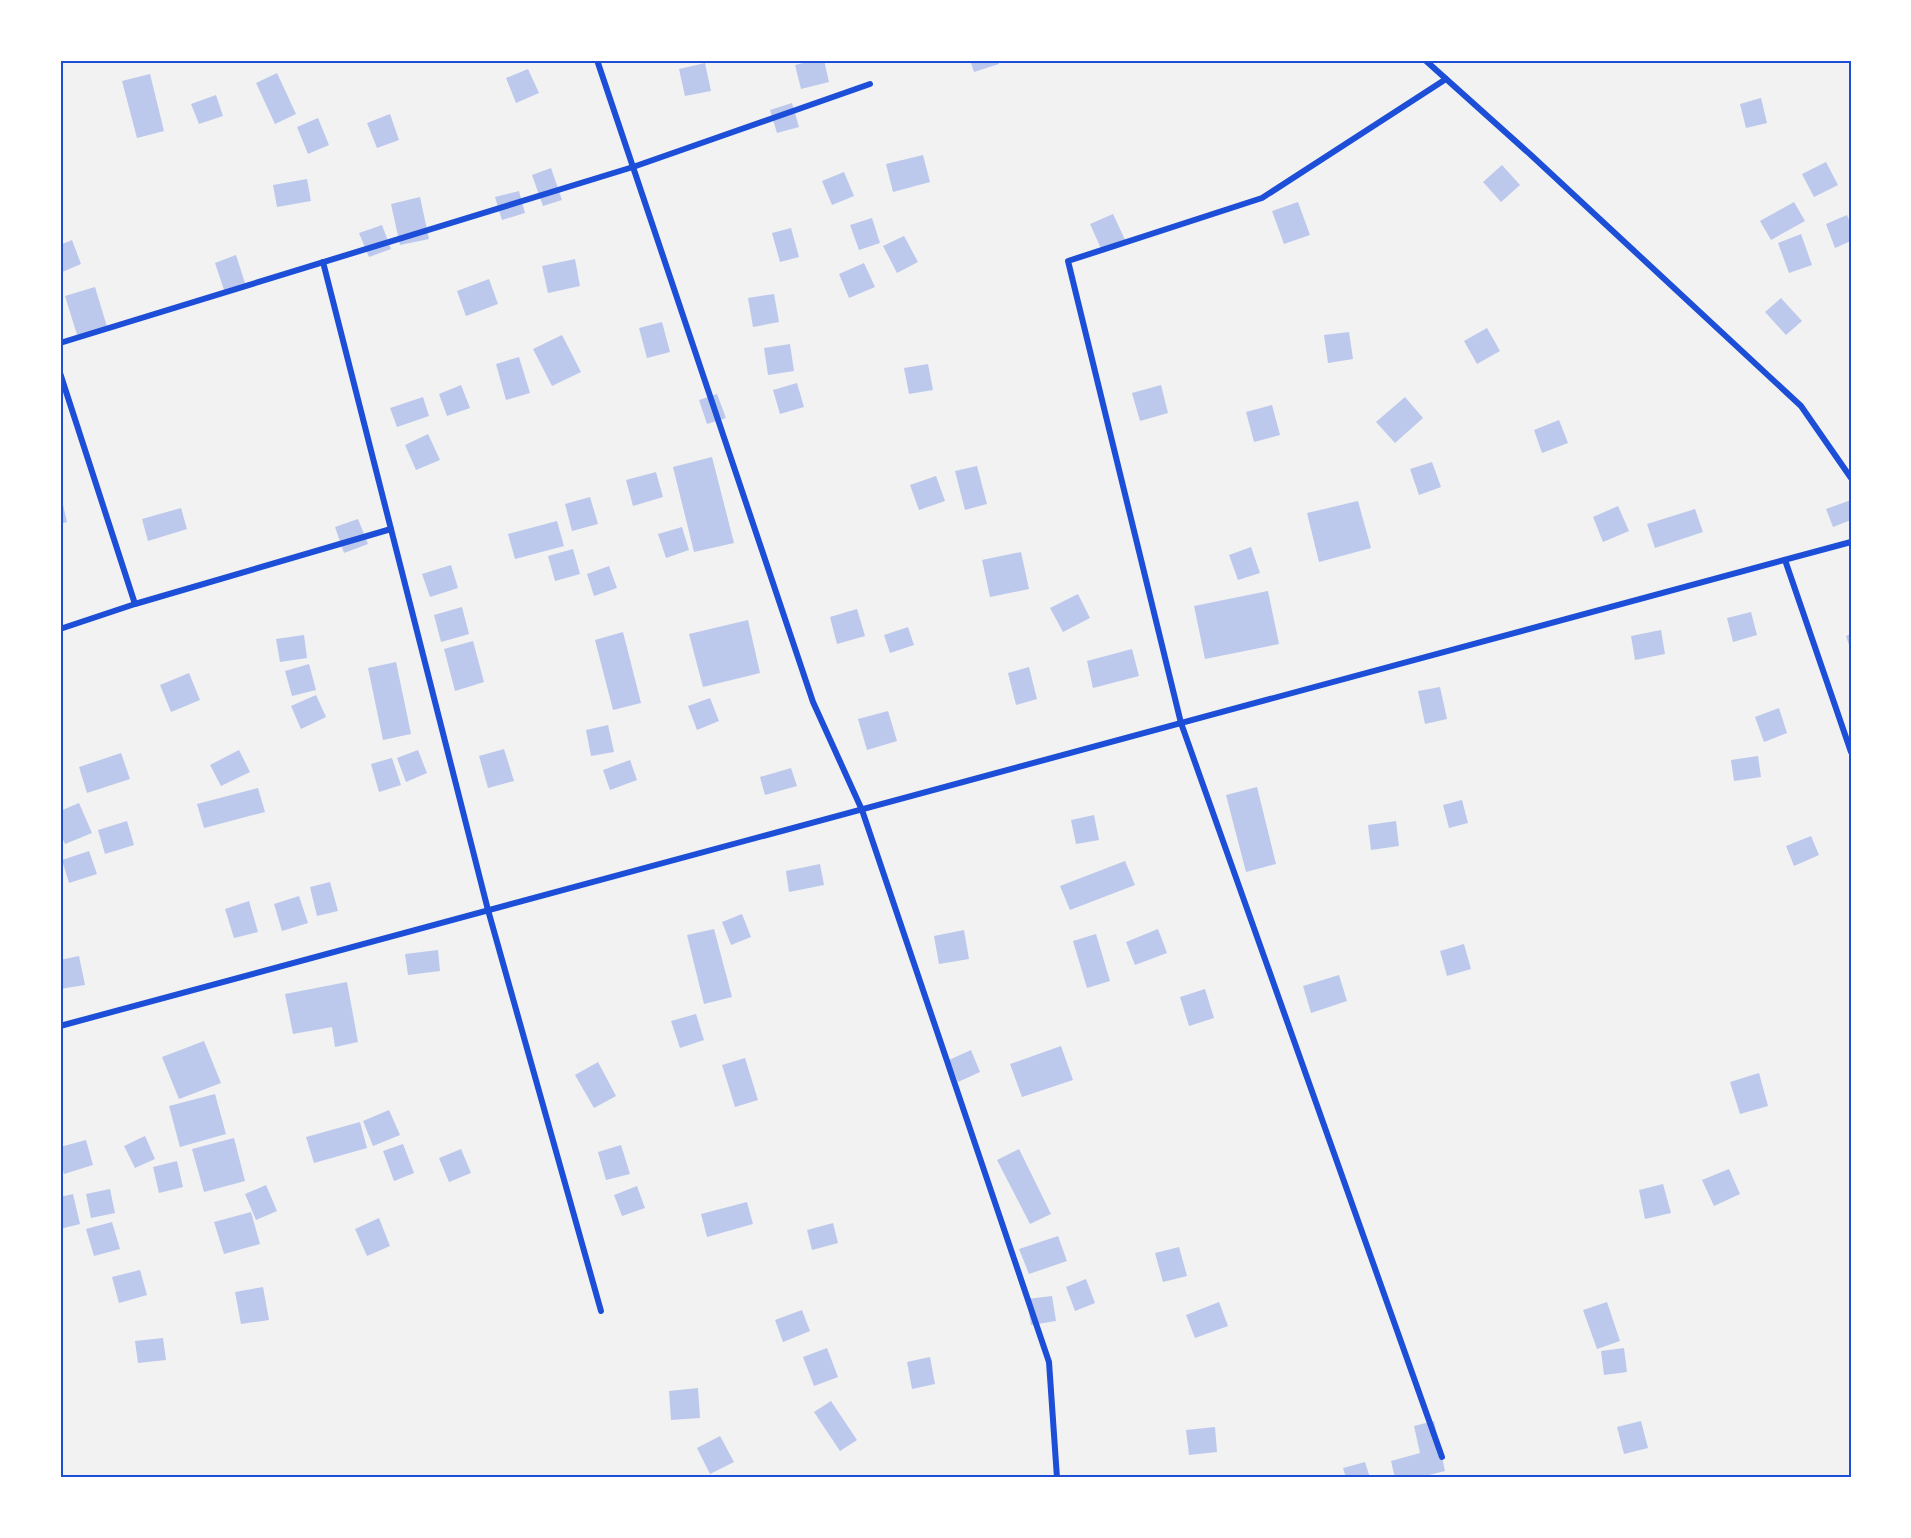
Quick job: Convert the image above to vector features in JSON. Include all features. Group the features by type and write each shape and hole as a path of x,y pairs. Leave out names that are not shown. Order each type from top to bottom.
{"street":[{"path":"597,60 813,702 862,810 1049,1362 1057,1478"},
{"path":"1425,60 1532,156 1801,406 1851,478"},
{"path":"1442,1458 1181,723 1068,261 1262,198 1446,80"},
{"path":"60,342 633,167 870,84"},
{"path":"323,262 488,910 601,1311"},
{"path":"60,373 135,604"},
{"path":"60,629 135,604 391,529"},
{"path":"60,1026 1851,542"},
{"path":"1785,560 1851,752"}],"building":[{"path":"824,60 829,82 801,89 795,65"},
{"path":"970,60 998,60 999,64 974,72"},
{"path":"705,63 711,91 685,96 679,69"},
{"path":"528,69 539,93 516,103 506,78"},
{"path":"277,73 296,114 275,124 256,83"},
{"path":"150,74 164,131 137,138 122,81"},
{"path":"216,95 223,116 199,124 191,104"},
{"path":"1761,98 1767,123 1746,128 1740,104"},
{"path":"792,103 799,127 777,133 770,110"},
{"path":"390,114 399,140 377,148 367,123"},
{"path":"318,118 329,145 308,154 297,127"},
{"path":"923,155 930,182 893,192 886,164"},
{"path":"1826,162 1838,185 1814,197 1802,174"},
{"path":"1502,165 1520,185 1501,202 1483,182"},
{"path":"551,168 562,200 543,206 532,175"},
{"path":"844,172 854,196 832,205 822,181"},
{"path":"307,179 311,201 277,207 273,185"},
{"path":"519,191 525,213 502,220 495,197"},
{"path":"420,197 429,239 400,245 391,204"},
{"path":"1298,202 1310,235 1284,244 1272,211"},
{"path":"1794,202 1805,221 1771,240 1760,221"},
{"path":"1113,214 1126,242 1103,253 1090,224"},
{"path":"1847,215 1851,225 1851,241 1835,248 1826,224"},
{"path":"872,218 880,243 859,250 850,225"},
{"path":"382,225 391,249 369,257 359,233"},
{"path":"791,228 799,257 780,262 772,233"},
{"path":"1801,234 1812,265 1789,273 1778,243"},
{"path":"904,236 918,262 897,273 883,246"},
{"path":"72,240 81,264 60,273 60,245"},
{"path":"236,255 245,283 224,290 215,263"},
{"path":"575,259 580,286 548,293 542,266"},
{"path":"864,263 875,287 849,298 839,274"},
{"path":"489,279 498,304 466,316 457,291"},
{"path":"95,287 108,330 78,338 65,296"},
{"path":"774,294 779,322 753,327 748,298"},
{"path":"1781,298 1802,321 1786,335 1765,312"},
{"path":"662,322 670,352 647,358 639,328"},
{"path":"1487,328 1500,351 1477,364 1464,341"},
{"path":"1349,332 1353,359 1328,363 1324,335"},
{"path":"562,335 581,372 552,386 533,349"},
{"path":"790,344 794,371 768,375 764,348"},
{"path":"519,357 530,393 506,400 496,364"},
{"path":"928,364 933,390 909,394 904,368"},
{"path":"797,383 804,407 780,414 773,390"},
{"path":"461,385 470,408 447,416 439,394"},
{"path":"1161,385 1168,413 1140,421 1132,393"},
{"path":"717,394 726,418 707,424 699,400"},
{"path":"423,397 429,416 397,427 390,408"},
{"path":"1405,397 1423,418 1395,443 1376,422"},
{"path":"1272,405 1280,435 1254,442 1246,412"},
{"path":"1559,420 1568,443 1542,453 1534,430"},
{"path":"428,434 440,460 416,470 405,445"},
{"path":"712,457 734,543 694,552 673,467"},
{"path":"1432,462 1441,487 1419,495 1410,469"},
{"path":"977,466 987,504 965,510 955,471"},
{"path":"656,472 663,497 633,506 626,480"},
{"path":"936,476 945,501 919,510 910,485"},
{"path":"60,492 67,522 60,524"},
{"path":"590,497 598,524 572,531 565,504"},
{"path":"1851,500 1851,520 1833,527 1826,509"},
{"path":"1358,501 1371,548 1319,562 1307,513"},
{"path":"1618,506 1629,531 1603,542 1593,517"},
{"path":"181,508 187,529 148,541 142,519"},
{"path":"1695,509 1703,532 1655,548 1647,524"},
{"path":"358,519 368,544 344,553 335,527"},
{"path":"557,521 564,546 515,559 508,534"},
{"path":"682,527 689,550 666,558 658,534"},
{"path":"1251,547 1260,573 1238,580 1229,555"},
{"path":"573,549 580,574 555,581 548,556"},
{"path":"1021,552 1029,589 990,597 982,560"},
{"path":"451,565 458,588 430,597 422,574"},
{"path":"609,566 617,588 594,596 587,574"},
{"path":"1268,591 1279,644 1205,659 1194,606"},
{"path":"1078,594 1090,618 1063,632 1050,608"},
{"path":"462,607 469,634 441,642 434,615"},
{"path":"857,609 865,636 837,644 830,617"},
{"path":"1751,612 1757,635 1733,642 1727,618"},
{"path":"748,620 760,673 703,687 689,634"},
{"path":"908,627 914,645 890,653 884,635"},
{"path":"1661,630 1665,654 1635,660 1631,636"},
{"path":"623,632 641,703 613,710 595,640"},
{"path":"1851,634 1851,651 1846,636"},
{"path":"304,635 307,658 280,662 276,639"},
{"path":"473,641 484,682 455,691 444,649"},
{"path":"1132,649 1139,676 1093,688 1087,661"},
{"path":"396,662 411,734 383,740 368,668"},
{"path":"309,664 316,690 292,696 285,671"},
{"path":"1029,667 1037,699 1016,705 1008,673"},
{"path":"189,673 200,700 171,712 160,685"},
{"path":"1440,687 1447,719 1425,724 1418,691"},
{"path":"316,695 326,717 301,729 291,706"},
{"path":"710,698 719,721 697,730 688,706"},
{"path":"1779,708 1787,733 1764,742 1755,717"},
{"path":"888,711 897,741 867,750 858,719"},
{"path":"608,725 614,752 591,756 586,730"},
{"path":"504,749 514,781 488,788 479,756"},
{"path":"239,750 250,772 221,786 210,765"},
{"path":"418,750 427,773 406,782 397,758"},
{"path":"121,753 130,779 87,793 79,767"},
{"path":"1758,756 1761,777 1734,781 1731,760"},
{"path":"392,758 401,785 379,792 371,764"},
{"path":"630,760 637,780 610,790 603,770"},
{"path":"791,768 797,786 765,795 760,777"},
{"path":"1257,787 1276,864 1246,872 1226,795"},
{"path":"258,788 265,812 204,828 197,804"},
{"path":"1462,800 1468,823 1449,828 1443,805"},
{"path":"79,803 92,833 65,844 60,833 60,811"},
{"path":"1094,815 1099,840 1076,844 1071,820"},
{"path":"127,821 134,845 105,854 98,830"},
{"path":"1396,821 1399,846 1371,850 1368,825"},
{"path":"1811,836 1819,855 1794,866 1786,846"},
{"path":"89,851 97,874 69,883 62,860"},
{"path":"1125,861 1135,885 1070,910 1060,886"},
{"path":"820,864 824,885 789,892 786,871"},
{"path":"330,882 338,911 317,916 310,887"},
{"path":"299,896 308,923 282,931 274,904"},
{"path":"249,901 258,932 234,938 225,909"},
{"path":"742,914 751,937 731,945 722,922"},
{"path":"714,929 732,997 704,1004 687,935"},
{"path":"1158,929 1167,953 1135,965 1126,942"},
{"path":"964,930 969,959 939,964 934,936"},
{"path":"1096,934 1110,981 1087,988 1073,941"},
{"path":"1464,944 1471,969 1447,976 1440,951"},
{"path":"438,950 440,971 408,975 405,954"},
{"path":"79,956 85,985 60,989 60,960"},
{"path":"1339,975 1347,1001 1311,1013 1303,986"},
{"path":"347,982 358,1042 335,1047 332,1027 293,1034 285,994"},
{"path":"1205,989 1214,1018 1189,1026 1180,997"},
{"path":"696,1014 704,1040 680,1048 671,1021"},
{"path":"204,1041 221,1083 179,1099 162,1057"},
{"path":"1061,1046 1073,1080 1022,1097 1010,1064"},
{"path":"971,1050 980,1072 958,1082 949,1060"},
{"path":"745,1058 758,1100 735,1107 722,1065"},
{"path":"598,1062 616,1096 594,1108 575,1075"},
{"path":"1759,1073 1768,1106 1740,1114 1730,1082"},
{"path":"215,1094 226,1134 180,1147 169,1106"},
{"path":"389,1110 400,1135 373,1146 363,1121"},
{"path":"360,1122 367,1148 314,1163 306,1137"},
{"path":"145,1136 155,1159 135,1168 124,1146"},
{"path":"234,1138 245,1181 204,1192 192,1149"},
{"path":"86,1140 93,1165 64,1174 60,1147"},
{"path":"403,1144 414,1173 394,1181 383,1151"},
{"path":"621,1145 630,1174 606,1180 598,1152"},
{"path":"461,1149 471,1173 449,1182 439,1158"},
{"path":"1019,1149 1051,1214 1030,1224 997,1160"},
{"path":"177,1161 183,1187 159,1193 153,1167"},
{"path":"1729,1169 1740,1194 1714,1206 1702,1180"},
{"path":"1663,1184 1671,1213 1645,1219 1639,1190"},
{"path":"266,1185 277,1211 256,1220 245,1194"},
{"path":"637,1186 645,1208 622,1216 614,1195"},
{"path":"110,1189 115,1213 91,1218 86,1194"},
{"path":"73,1194 80,1224 60,1229 60,1197"},
{"path":"747,1202 753,1224 707,1237 701,1214"},
{"path":"251,1212 260,1244 224,1254 214,1222"},
{"path":"379,1218 390,1246 367,1256 355,1229"},
{"path":"112,1222 120,1249 94,1256 86,1229"},
{"path":"833,1223 838,1243 812,1250 807,1230"},
{"path":"1058,1236 1067,1261 1029,1274 1019,1249"},
{"path":"1179,1247 1187,1276 1163,1282 1155,1253"},
{"path":"140,1270 147,1295 119,1303 112,1277"},
{"path":"1086,1279 1095,1303 1075,1311 1066,1287"},
{"path":"263,1287 269,1320 241,1324 235,1292"},
{"path":"1052,1296 1056,1321 1031,1325 1027,1299"},
{"path":"1219,1302 1228,1326 1195,1338 1186,1315"},
{"path":"1607,1302 1620,1341 1597,1349 1583,1310"},
{"path":"802,1310 810,1331 783,1342 775,1320"},
{"path":"163,1338 166,1360 138,1363 135,1341"},
{"path":"827,1348 838,1377 814,1386 803,1357"},
{"path":"1624,1348 1627,1372 1604,1375 1601,1351"},
{"path":"930,1357 935,1384 912,1389 907,1362"},
{"path":"698,1388 700,1418 671,1420 669,1391"},
{"path":"831,1401 857,1440 840,1451 814,1412"},
{"path":"1434,1421 1445,1471 1425,1476 1426,1478 1395,1478 1391,1461 1420,1453 1414,1426"},
{"path":"1641,1421 1648,1448 1624,1454 1617,1427"},
{"path":"1215,1427 1217,1452 1189,1455 1186,1430"},
{"path":"720,1436 734,1462 710,1474 697,1448"},
{"path":"1365,1462 1370,1478 1346,1478 1343,1468"}]}
